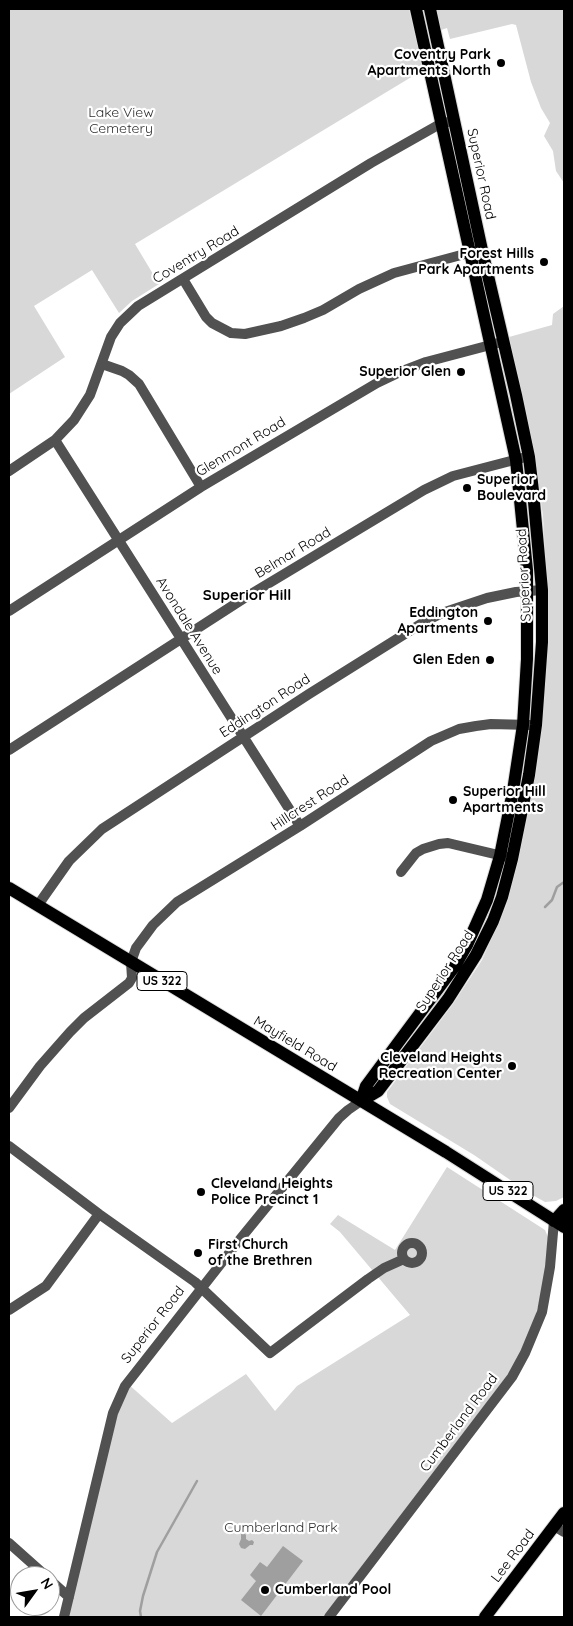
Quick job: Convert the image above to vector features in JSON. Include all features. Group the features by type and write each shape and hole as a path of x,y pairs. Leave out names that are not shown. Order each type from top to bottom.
{"main road":[{"name":"Superior Road","path":"416,9 440,124 504,342 529,457 542,590 542,642 530,725"},
{"name":"Superior Road","path":"430,9 454,120 491,345 516,460 525,535 528,591 527,659 530,725 528,775 506,857 443,995"},
{"name":"Superior Road","path":"361,1102 366,1086 403,1047 476,955 493,921 502,897 506,857"},
{"name":"Mayfield Road","path":"9,888 446,1152 559,1224"},
{"path":"480,916 493,921"},
{"path":"559,1224 564,1210"},
{"name":"Lee Road","path":"485,1617 559,1529 564,1513"}],"street":[{"name":"Coventry Road","path":"9,471 55,440 74,420 90,395 111,337 120,323 138,306 371,163 440,124 454,120"},
{"path":"183,279 206,317 212,323 231,334 245,334 282,326 304,318 394,273 476,251"},
{"name":"Glenmont Road","path":"9,611 201,487 377,383 426,362 504,342"},
{"path":"102,364 122,371 139,384 201,487"},
{"name":"Avondale Avenue","path":"55,440 300,826"},
{"name":"Belmar Road","path":"9,750 246,597 424,490 453,476 529,457"},
{"name":"Eddington Road","path":"38,905 69,862 102,829 424,622 460,606 486,598 542,590"},
{"name":"Hillcrest Road","path":"9,1108 40,1066 70,1032 129,983 132,978 132,962 136,948 146,933 168,909 431,741 459,729 476,726 492,724 530,725"},
{"path":"401,872 416,853 439,844 448,843 506,857"},
{"name":"Superior Road","path":"64,1617 113,1413 125,1386 201,1288 339,1118 361,1102"},
{"path":"9,1146 201,1288 270,1353 368,1279 384,1268 404,1259"},
{"path":"9,1310 46,1286 99,1214"},
{"name":"Cumberland Road","path":"329,1617 512,1377 525,1353 542,1312 559,1224"},
{"path":"9,1543 35,1566"},
{"path":"60,1589 69,1597"}],"green space":[{"name":"Lake View Cemetery","path":"9,9 409,9 423,70 135,244 159,284 132,301 119,313 92,270 34,306 65,357 9,394"},
{"path":"436,9 564,9 564,183 556,171 553,151 544,136 550,123 541,108 531,82 516,25 512,24 450,39 447,28 441,30"},
{"path":"564,306 564,1197 556,1201 545,1202 474,1155 390,1104 387,1092 453,1004 482,960 506,906 518,859 547,590 543,516 534,453 509,337 552,325 553,314"},
{"name":"Cumberland Park","path":"447,1167 545,1230 548,1237 546,1266 534,1321 510,1372 323,1617 65,1617 113,1413 127,1383 172,1423 246,1374 275,1411 297,1386 410,1315 340,1232 330,1224 338,1215 395,1250"}],"shaded area":[{"path":"244,1533 246,1539 254,1542 253,1545 245,1549 241,1548 239,1544 241,1534"},
{"name":"Cumberland Pool","path":"283,1546 303,1561 261,1616 241,1600 256,1581 250,1575 260,1562 267,1567"}],"waterway":[{"path":"545,907 552,900 557,887 564,882"},
{"path":"141,1617 140,1611 143,1596 157,1552 197,1481"}],"place":[{"name":"Coventry Park Apartments North","path":"501,63"},
{"name":"Forest Hills Park Apartments","path":"544,262"},
{"name":"Superior Glen","path":"461,372"},
{"name":"Superior Boulevard","path":"467,488"},
{"name":"Eddington Apartments","path":"488,621"},
{"name":"Glen Eden","path":"490,660"},
{"name":"Superior Hill Apartments","path":"453,800"},
{"name":"Cleveland Heights Recreation Center","path":"512,1066"},
{"name":"Cleveland Heights Police Precinct 1","path":"201,1192"},
{"name":"First Church of the Brethren","path":"198,1253"},
{"name":"Cumberland Pool","path":"265,1590"}],"district":[{"name":"Superior Hill","path":"247,595"}]}
